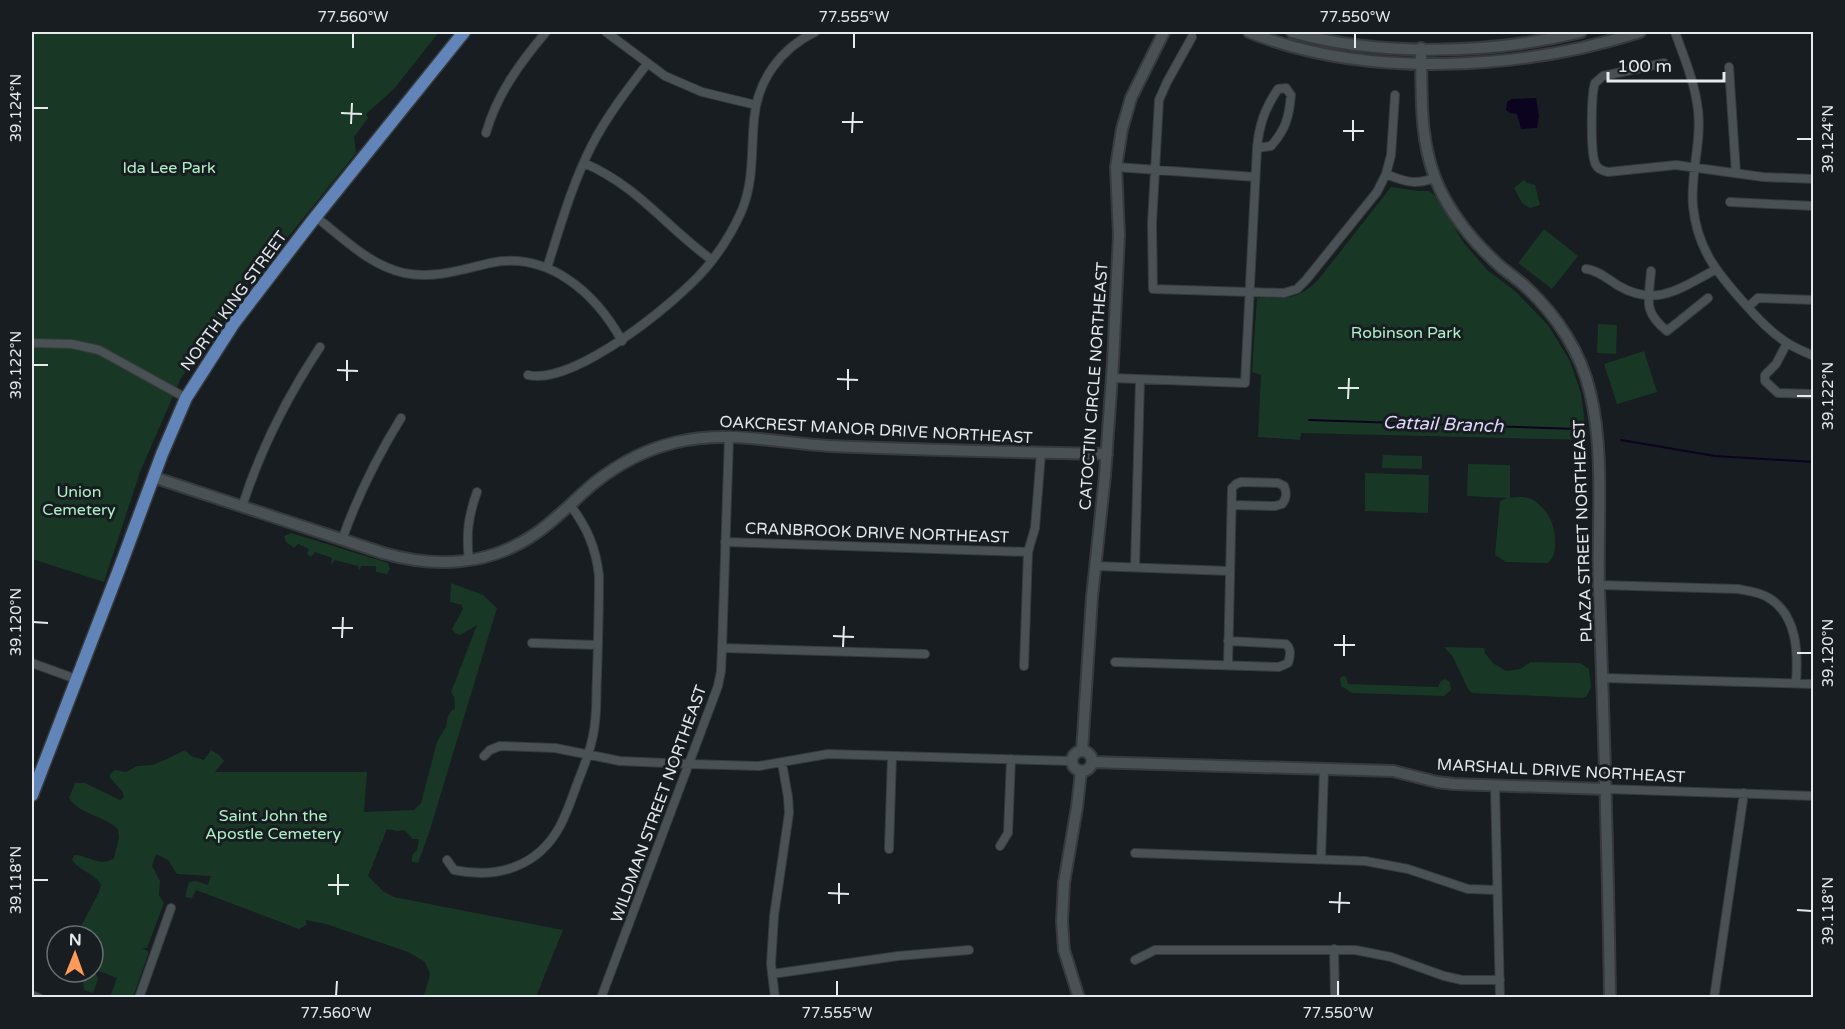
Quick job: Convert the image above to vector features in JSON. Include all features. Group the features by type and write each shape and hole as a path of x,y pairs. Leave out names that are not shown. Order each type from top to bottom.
{"main road":[{"name":"NORTH KING STREET","path":"32,795 153,477 186,398 234,323 464,32"}],"street":[{"path":"486,134 494,107 505,86 546,32"},
{"path":"606,32 665,76 693,88 756,105"},
{"path":"528,375 544,377 556,374 622,341 692,282 712,260 726,243 746,200 752,166 754,119 762,86 776,62 796,43 816,32"},
{"name":"CATOCTIN CIRCLE NORTHEAST","path":"1082,751 1095,566 1107,454 1112,378 1119,235 1116,167 1122,129 1131,98 1164,32"},
{"path":"1249,32 1283,44 1334,57 1421,63 1480,62 1525,57 1589,45 1640,32"},
{"path":"1292,32 1337,42 1399,48 1497,45 1581,32"},
{"path":"1676,32 1698,110 1692,188 1698,232 1715,270 1760,321 1787,343 1814,356"},
{"path":"1192,37 1159,100 1152,223 1152,289 1284,293 1297,289 1370,203 1386,174 1392,143 1395,95"},
{"name":"PLAZA STREET NORTHEAST","path":"1421,48 1422,123 1435,178 1444,198 1462,226 1481,248 1528,289 1552,315 1568,339 1582,367 1590,391 1596,425 1610,998"},
{"path":"1664,63 1603,76 1595,83 1592,120 1594,161 1601,170 1608,172 1676,165 1736,173 1814,179"},
{"path":"547,268 573,191 591,148 606,120 646,64"},
{"path":"1729,67 1736,173"},
{"path":"1112,378 1245,383 1257,148 1262,117 1268,103 1278,89 1286,88 1292,95 1290,115 1283,131 1271,146 1257,148"},
{"path":"584,163 598,168 625,185 712,260"},
{"path":"1116,167 1255,177"},
{"path":"1386,174 1407,183 1424,182 1435,178"},
{"path":"1730,202 1814,206"},
{"path":"316,217 369,259 404,273 439,275 509,261 545,266 588,294 604,312 622,341"},
{"path":"1586,269 1593,270 1624,289 1649,296 1665,295 1676,291 1715,270"},
{"path":"1651,271 1649,309 1654,320 1668,331 1708,298"},
{"path":"1748,307 1758,298 1814,300"},
{"path":"1787,343 1776,364 1765,375 1765,381 1778,393 1814,394"},
{"path":"32,344 72,344 99,350 186,398"},
{"path":"242,507 268,438 320,347"},
{"path":"1135,567 1140,380"},
{"path":"342,540 370,471 401,418"},
{"name":"OAKCREST MANOR DRIVE NORTHEAST","path":"153,477 383,553 417,561 448,563 493,555 523,542 570,506 600,479 634,457 678,442 696,439 729,437 830,446 1107,454"},
{"name":"WILDMAN STREET NORTHEAST","path":"601,998 689,764 721,671 729,437"},
{"path":"1024,666 1028,552 1035,528 1041,453"},
{"path":"1228,665 1232,488 1241,482 1278,483 1284,486 1287,492 1282,504 1275,506 1232,505"},
{"path":"469,561 468,521 477,492"},
{"path":"447,860 454,870 486,874 511,869 534,856 548,844 559,828 588,755 596,722 599,576 592,540 570,506"},
{"name":"CRANBROOK DRIVE NORTHEAST","path":"725,542 1028,552"},
{"path":"1095,566 1229,571"},
{"path":"1599,585 1738,589 1768,597 1783,610 1794,636 1797,649 1796,683"},
{"path":"1115,662 1279,667 1288,663 1290,655 1286,644 1228,641"},
{"path":"532,642 598,645"},
{"path":"722,648 925,654"},
{"path":"32,663 76,679"},
{"path":"1603,678 1814,684"},
{"path":"484,756 490,750 500,746 555,748 620,761 759,766 828,754 1071,761"},
{"path":"1082,751 1089,754 1092,762 1089,769 1081,772 1075,770 1071,761 1074,754 1082,751"},
{"path":"889,849 892,756"},
{"path":"1000,846 1008,833 1011,759"},
{"name":"MARSHALL DRIVE NORTHEAST","path":"1092,762 1393,771 1437,782 1495,786 1814,796"},
{"path":"775,998 772,974 774,915 779,868 788,830 789,813 782,763"},
{"path":"1321,859 1324,769"},
{"path":"1079,998 1064,950 1062,921 1064,883 1081,772"},
{"path":"1495,786 1500,998"},
{"path":"1714,998 1744,794"},
{"path":"1135,853 1321,859 1386,864 1428,875 1468,890 1497,890"},
{"path":"139,998 171,908"},
{"path":"1135,960 1155,950 1334,949 1374,952 1462,980 1500,980"},
{"path":"1334,949 1335,998"},
{"path":"772,974 898,956 969,950"},
{"path":"32,994 39,998"}],"green space":[{"name":"Ida Lee Park","path":"32,32 439,32 394,89 366,114 368,118 354,137 356,153 224,316 180,380 140,472 104,582 32,559"},
{"path":"1524,180 1535,185 1540,205 1530,208 1522,203 1514,188"},
{"name":"Robinson Park","path":"1391,187 1429,191 1437,197 1463,242 1487,270 1515,291 1548,325 1570,361 1581,393 1587,440 1301,433 1300,440 1258,437 1261,375 1252,372 1257,298 1290,297 1310,287 1318,280"},
{"path":"1544,229 1578,256 1552,289 1518,263"},
{"path":"1598,324 1617,325 1616,354 1597,353"},
{"path":"1644,351 1657,392 1617,404 1604,364"},
{"path":"1383,455 1422,456 1422,469 1382,468"},
{"path":"1468,464 1510,465 1510,498 1525,497 1533,500 1544,509 1551,520 1555,549 1548,563 1506,562 1495,555 1500,501 1507,498 1467,496"},
{"path":"1365,473 1429,475 1428,513 1365,511"},
{"path":"291,533 388,563 390,569 387,574 376,572 376,566 361,566 359,571 358,566 335,560 331,565 332,558 315,552 311,557 307,554 309,549 298,544 294,548 286,542 284,536"},
{"name":"Saint John the Apostle Cemetery","path":"451,583 483,595 497,608 418,863 412,862 412,858 417,850 419,839 413,839 404,830 387,829 368,876 383,891 394,897 563,930 536,997 422,997 430,974 425,962 408,952 326,924 306,920 306,925 299,929 196,890 192,898 185,897 189,882 196,881 208,885 211,876 177,874 168,860 156,854 152,866 160,881 159,895 164,903 147,948 142,948 149,952 133,997 110,997 117,978 105,973 105,924 82,924 101,884 72,860 74,855 104,862 114,858 119,838 118,829 74,804 69,798 75,783 85,783 120,800 124,797 122,791 110,778 110,774 115,770 126,772 137,766 152,765 185,750 191,756 204,760 211,750 224,761 215,772 367,772 364,812 414,810 421,803 437,742 446,726 448,716 455,709 451,692 477,625 460,635 455,633 452,629 463,609 462,605 450,602"},
{"path":"1444,647 1484,648 1493,663 1506,671 1520,669 1531,662 1580,663 1589,669 1591,687 1587,696 1583,698 1472,693 1453,657"},
{"path":"1346,677 1348,684 1438,687 1445,679 1450,682 1451,690 1444,696 1352,693 1341,686 1340,678"},
{"path":"83,984 96,984 93,993 84,990"}],"shaded area":[{"path":"1536,98 1539,116 1537,128 1521,129 1517,114 1506,110 1507,102 1512,99"}],"waterway":[{"name":"Cattail Branch","path":"1309,420 1577,429"},
{"name":"Cattail Branch","path":"1621,440 1715,456 1814,462"}],"park label":[{"name":"Union Cemetery","path":"79,501"}]}
